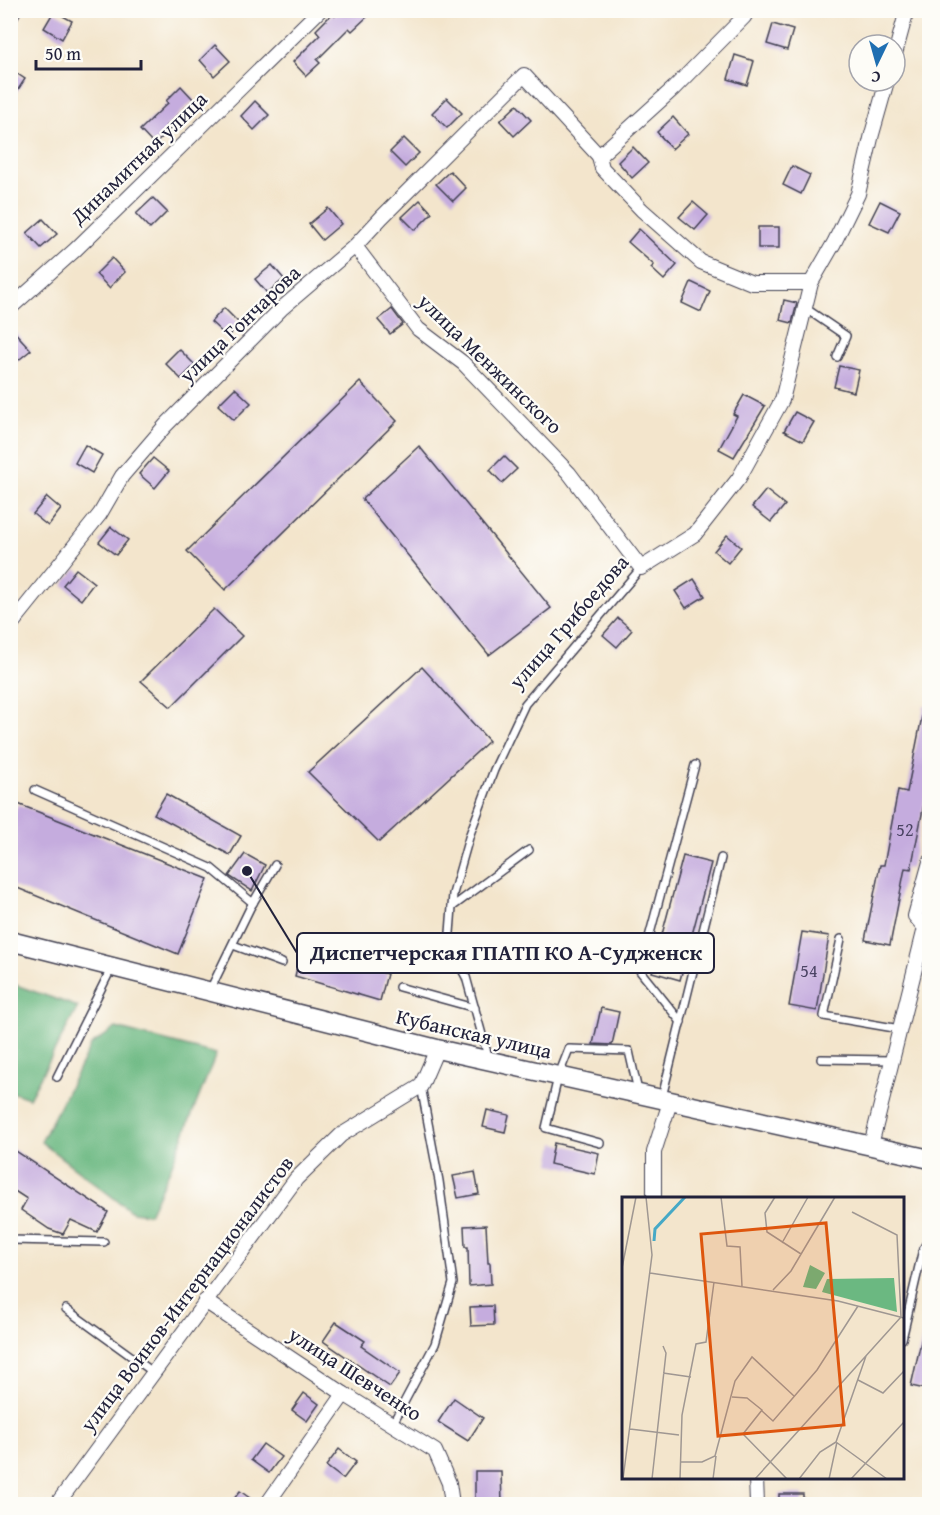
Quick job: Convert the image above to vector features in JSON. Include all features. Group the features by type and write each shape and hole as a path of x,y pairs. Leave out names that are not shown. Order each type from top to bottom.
{"street":[{"path":"10,17 15,10"},
{"name":"Динамитная улица","path":"10,308 75,250 320,10"},
{"path":"748,10 744,17 674,88 599,156 602,168 642,210 701,262 752,284 811,283"},
{"path":"901,33 907,10"},
{"name":"улица Гончарова","path":"10,626 100,514 122,476 165,426 281,309 356,246 524,75 599,156"},
{"name":"улица Грибоедова","path":"641,568 695,534 739,478 782,400 811,283 858,194 884,93"},
{"name":"улица Менжинского","path":"356,246 418,329 463,363 569,473 641,568"},
{"path":"871,1145 928,929 915,916 930,862"},
{"name":"Кубанская улица","path":"10,941 437,1049 930,1159"},
{"path":"422,1086 437,1049"},
{"name":"улица Воинов-Интернационалистов","path":"57,1504 296,1179 341,1135 422,1086"},
{"path":"654,1197 654,1152 665,1101"},
{"name":"улица Шевченко","path":"205,1300 344,1394 435,1451 449,1483 452,1504"},
{"path":"267,1504 344,1394"},
{"path":"756,1479 757,1504"}],"lane":[{"path":"805,308 846,336 837,357"},
{"name":"улица Грибоедова","path":"489,1061 466,977 449,946 453,894 470,834 494,770 525,704 641,568"},
{"path":"681,1022 640,971 695,765"},
{"path":"35,790 211,868 253,903"},
{"path":"452,907 529,850"},
{"path":"665,1101 681,1022 721,858"},
{"path":"209,992 253,903 275,866"},
{"path":"841,939 824,1016 900,1029"},
{"path":"233,945 282,963"},
{"path":"57,1077 112,967"},
{"path":"399,987 475,1008"},
{"path":"600,1143 546,1128 558,1077 569,1048 629,1051 639,1095"},
{"path":"821,1059 892,1060"},
{"path":"392,1425 435,1344 453,1283 439,1181 422,1086"},
{"path":"904,1334 923,1249 930,1238"},
{"path":"10,1240 104,1242"},
{"path":"66,1309 153,1372"}],"green space":[{"path":"10,983 78,1007 29,1098 11,1092"},
{"path":"116,1028 216,1054 171,1167 149,1214 132,1212 41,1142 91,1045"}],"building":[{"path":"341,10 362,10 368,16 352,31 349,28 317,60 320,63 306,76 293,62 320,35 316,30 333,13 335,16"},
{"path":"54,11 72,21 62,39 44,28"},
{"path":"773,24 793,30 787,50 767,44"},
{"path":"215,45 230,61 214,76 200,60"},
{"path":"735,55 754,61 747,85 728,79"},
{"path":"10,69 25,79 10,102"},
{"path":"181,86 194,100 166,127 170,130 154,145 140,130 168,103 166,101"},
{"path":"447,98 462,113 447,128 432,113"},
{"path":"255,101 269,115 254,130 241,116"},
{"path":"517,105 531,120 514,136 500,121"},
{"path":"673,117 688,134 672,149 657,132"},
{"path":"404,138 419,153 405,167 390,152"},
{"path":"633,147 648,163 632,178 618,162"},
{"path":"792,166 810,175 801,194 783,185"},
{"path":"450,171 466,188 453,201 436,184"},
{"path":"153,198 167,212 150,229 136,214"},
{"path":"420,200 432,213 415,230 402,217"},
{"path":"880,201 900,211 889,232 869,223"},
{"path":"693,202 708,215 695,230 679,217"},
{"path":"328,208 341,224 322,240 309,224"},
{"path":"43,219 57,234 41,248 27,233"},
{"path":"758,227 779,227 779,248 758,248"},
{"path":"639,229 677,265 664,280 651,268 654,265 628,242"},
{"path":"112,258 125,272 109,288 96,274"},
{"path":"272,265 284,279 267,293 255,279"},
{"path":"691,282 710,291 701,312 682,303"},
{"path":"784,300 797,303 792,323 780,320"},
{"path":"224,308 240,324 227,337 211,322"},
{"path":"392,309 403,324 390,334 378,320"},
{"path":"10,327 31,350 10,367"},
{"path":"179,349 195,365 181,379 165,363"},
{"path":"839,366 859,370 854,392 834,387"},
{"path":"360,382 397,421 225,590 187,551"},
{"path":"235,388 251,403 234,420 218,405"},
{"path":"744,395 765,406 734,457 719,449 737,416 733,414"},
{"path":"795,412 814,422 803,441 784,431"},
{"path":"85,445 102,455 92,473 75,463"},
{"path":"419,446 551,608 489,655 362,499"},
{"path":"504,456 517,469 502,483 490,470"},
{"path":"153,458 169,471 155,488 139,474"},
{"path":"766,490 785,505 771,522 752,507"},
{"path":"47,497 61,509 48,526 33,514"},
{"path":"111,527 128,540 116,555 99,542"},
{"path":"727,535 741,547 728,563 714,551"},
{"path":"76,569 94,583 81,600 63,585"},
{"path":"694,579 705,596 686,608 675,591"},
{"path":"214,609 242,636 171,707 141,681"},
{"path":"618,618 632,630 617,647 603,635"},
{"path":"422,667 489,741 379,842 308,772"},
{"path":"924,706 930,707 930,794 926,794 911,869 905,868 890,945 865,940 880,865 884,865 898,790 907,792"},
{"path":"166,794 241,836 230,855 154,814"},
{"path":"18,804 208,879 178,954 10,885 10,820"},
{"path":"245,854 265,865 252,891 229,876"},
{"path":"683,856 711,863 680,980 652,972"},
{"path":"802,932 829,936 817,1011 789,1006"},
{"path":"302,948 387,974 380,1001 295,976"},
{"path":"601,1008 619,1012 612,1045 593,1044"},
{"path":"487,1110 509,1115 505,1132 483,1127"},
{"path":"554,1143 599,1153 595,1174 550,1164"},
{"path":"10,1147 108,1212 97,1232 71,1220 63,1234 49,1229 21,1210 27,1199 10,1188"},
{"path":"475,1172 479,1194 458,1198 453,1176"},
{"path":"486,1225 491,1284 469,1286 468,1247 465,1247 464,1226"},
{"path":"493,1306 494,1325 471,1326 470,1307"},
{"path":"336,1322 365,1341 361,1346 400,1373 390,1387 323,1341"},
{"path":"925,1324 930,1325 930,1390 911,1386"},
{"path":"304,1393 319,1404 307,1421 292,1410"},
{"path":"454,1398 483,1418 468,1441 438,1422"},
{"path":"263,1444 281,1457 269,1473 251,1460"},
{"path":"339,1449 356,1462 343,1479 326,1466"},
{"path":"475,1471 501,1471 502,1504 475,1504"},
{"path":"240,1491 258,1504 230,1504"},
{"path":"779,1494 803,1494 803,1504 779,1504"}],"place":[{"name":"Диспетчерская ГПАТП КО А-Судженск","path":"247,871"}]}
